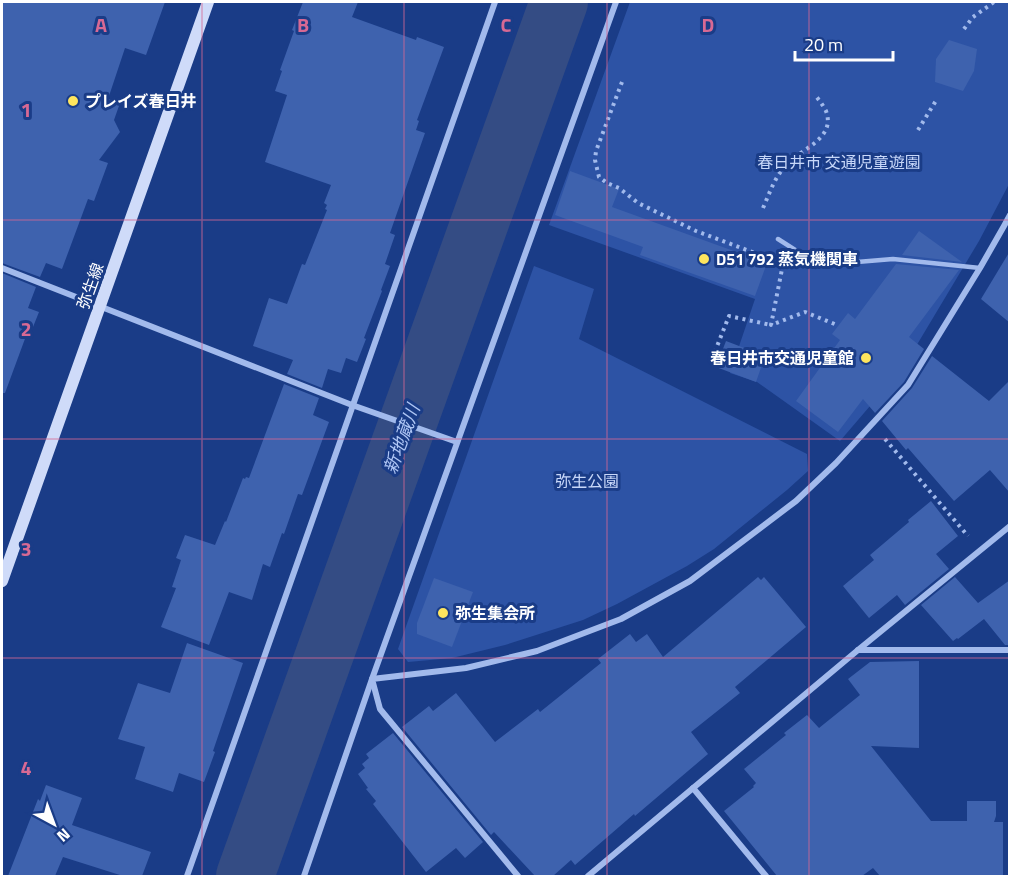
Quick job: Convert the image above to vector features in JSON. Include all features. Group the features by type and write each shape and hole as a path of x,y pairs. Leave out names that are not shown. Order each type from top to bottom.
{"street":[{"name":"弥生線","path":"2,581 208,2"},
{"path":"187,876 495,2"},
{"path":"304,876 456,442 616,2"},
{"path":"372,679 466,668 537,651 621,619 690,581 796,501 836,463 908,385 1010,215"},
{"path":"2,268 352,405 456,442"},
{"path":"588,876 1010,526"},
{"path":"858,650 1010,650"},
{"path":"372,679 380,709 518,876"},
{"path":"693,788 766,876"}],"lane":[{"path":"778,239 811,260 857,262 893,259 980,268"}],"path":[{"path":"964,29 973,17 994,2"},
{"path":"622,82 597,151 595,160 599,177 619,188 638,204 696,231 784,264 771,325"},
{"path":"763,208 777,176 789,162 824,135 828,123 825,110 815,95"},
{"path":"918,130 937,99"},
{"path":"712,359 729,316 771,325 805,312 837,325"},
{"path":"872,423 980,550"}],"green space":[{"name":"春日井市 交通児童遊園","path":"630,2 1009,2 1009,184 979,241 918,343 894,378 840,441 757,382 730,373 755,299 549,225"},
{"name":"弥生公園","path":"534,266 594,289 579,339 807,454 808,471 714,549 617,604 583,620 505,645 452,658 408,662 398,649"}],"building":[{"path":"2,2 165,2 146,55 125,48 108,99 120,103 114,120 120,132 99,160 108,163 94,201 88,199 62,269 46,263 40,277 2,263"},
{"path":"303,2 358,2 352,17 416,40 417,37 444,47 417,120 419,121 416,130 425,133 390,233 395,235 385,264 390,266 364,338 366,339 357,362 346,358 341,373 328,369 322,388 287,374 293,360 253,346 269,298 287,304 302,264 305,265 327,210 325,209 327,205 324,203 331,185 265,162 287,95 275,91 294,31 292,30"},
{"path":"949,40 977,49 974,71 963,91 935,82 936,59"},
{"path":"570,171 619,189 612,207 767,263 755,296 640,255 643,247 555,215"},
{"path":"919,231 962,262 902,255"},
{"path":"1010,251 1010,323 981,299"},
{"path":"896,264 959,270 909,337 924,349 904,382 875,413 863,399 838,432 796,401 840,340 832,334 848,313 855,319"},
{"path":"2,273 36,287 28,308 39,312 29,337 26,336 5,393 2,393"},
{"path":"726,341 765,356 756,382 716,367"},
{"path":"932,356 989,401 1010,380 1010,493 990,470 954,501 882,421 912,388"},
{"path":"284,384 319,398 313,415 329,422 302,495 298,494 270,567 263,564 252,600 229,592 209,645 161,627 176,588 172,587 181,560 176,558 185,535 215,545 243,478 249,478"},
{"path":"931,501 958,536 936,554 949,569 905,605 897,595 869,618 843,586 874,560 870,555"},
{"path":"758,577 761,580 764,577 806,627 735,687 740,693 691,732 708,754 575,865 571,860 553,876 535,876 494,832 491,835 402,727 429,706 433,711 456,693 495,742 538,709 540,712 601,663 598,659 630,634 636,642 647,634 663,657"},
{"path":"955,577 978,603 1010,580 1010,645 1005,645 984,619 953,641 921,605"},
{"name":"弥生集会所","path":"434,578 473,592 452,647 417,634 417,623"},
{"path":"187,643 243,663 204,782 179,773 173,792 135,779 145,747 118,739 138,683 170,693"},
{"path":"919,661 919,748 871,746 931,821 967,821 967,801 996,801 994,822 1003,822 1003,876 880,876 873,868 862,876 777,876 724,811 756,783 744,769 807,715 819,728 860,695 848,679 870,662"},
{"path":"393,733 483,842 465,858 456,848 426,872 373,804 376,801 358,774 365,768 362,764 369,758 366,754"},
{"path":"46,785 82,798 72,825 151,852 142,876 123,876 63,857 55,876 8,876 38,799 40,801"}],"waterway":[{"name":"新地蔵川","path":"245,876 559,2"}],"place":[{"name":"プレイズ春日井","path":"73,101"},
{"name":"D51 792 蒸気機関車","path":"704,259"},
{"name":"春日井市交通児童館","path":"866,358"},
{"name":"弥生集会所","path":"443,613"}]}
